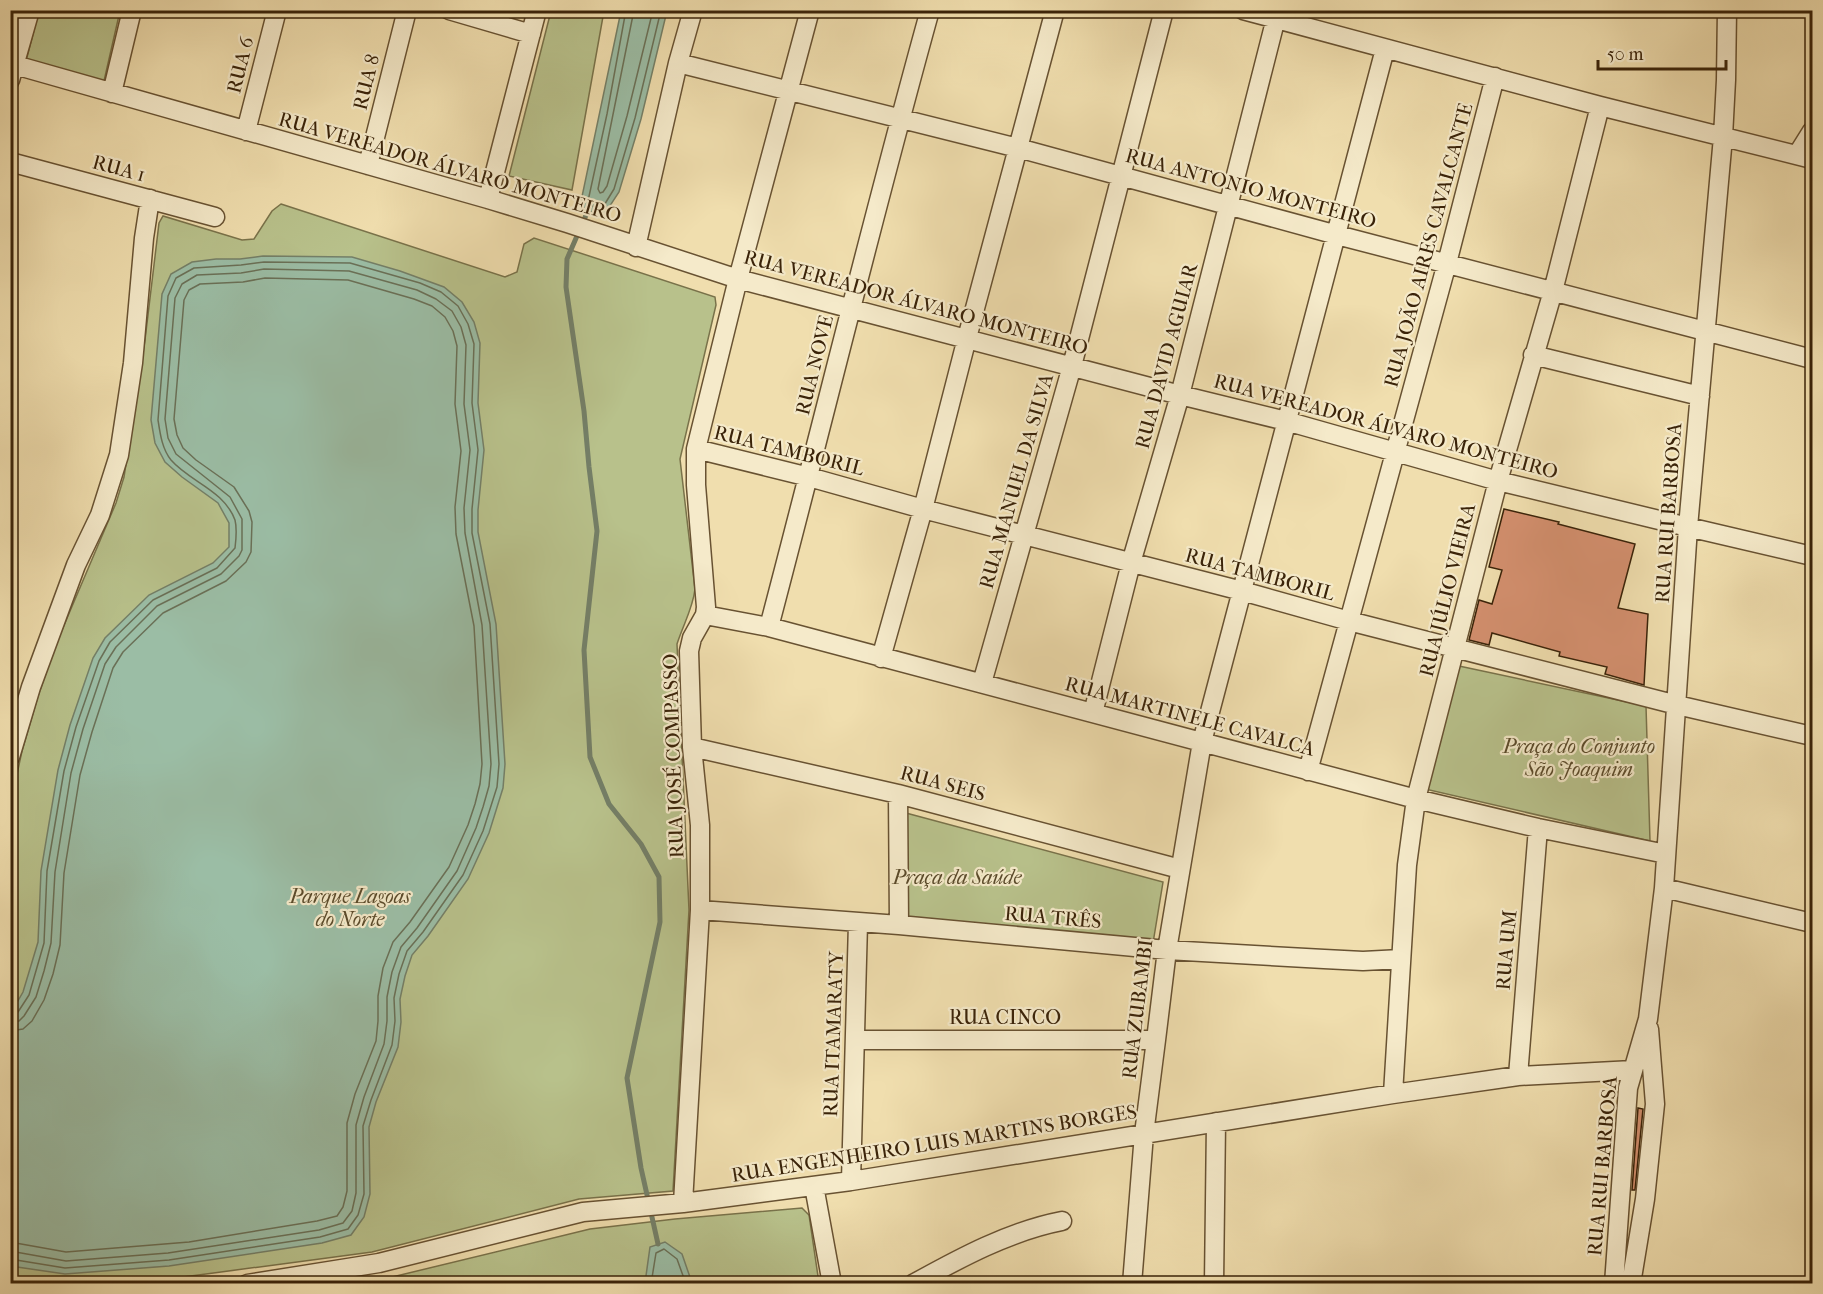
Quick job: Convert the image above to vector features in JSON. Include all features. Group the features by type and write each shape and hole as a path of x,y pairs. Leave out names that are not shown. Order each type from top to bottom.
{"street":[{"path":"13,73 30,10"},
{"path":"112,93 132,10"},
{"name":"RUA 6","path":"246,131 277,10"},
{"name":"RUA 8","path":"368,165 407,10"},
{"path":"449,10 531,34"},
{"path":"488,199 537,10"},
{"path":"636,247 678,63 693,10"},
{"path":"738,279 810,10"},
{"name":"RUA NOVE","path":"769,627 930,10"},
{"path":"881,658 923,509 1055,10"},
{"name":"RUA MANUEL DA SILVA","path":"982,683 1072,366 1164,10"},
{"path":"1244,10 1277,15 1385,49 1805,157 1812,130"},
{"name":"RUA RUI BARBOSA","path":"1614,1284 1628,1088 1648,1019 1664,888 1688,528 1723,137 1726,80 1722,12"},
{"name":"RUA DAVID AGUIAR","path":"1093,713 1131,563 1180,395 1277,15"},
{"name":"RUA ZUBAMBI","path":"1132,1284 1144,1134 1167,950 1202,742 1385,49"},
{"name":"RUA ANTONIO MONTEIRO","path":"678,63 1018,148 1337,235 1812,359"},
{"name":"RUA VEREADOR ÁLVARO MONTEIRO","path":"13,73 112,93 488,199 738,279 1286,421 1498,481 1812,556"},
{"name":"RUA JOÃO AIRES CAVALCANTE","path":"1308,771 1447,263 1495,77"},
{"name":"RUA JÚLIO VIEIRA","path":"1394,1094 1407,865 1416,799 1498,481 1553,291 1600,106"},
{"name":"RUA 1","path":"10,162 215,217"},
{"path":"10,757 31,687 76,565 100,515 119,455 133,363 144,238 150,200"},
{"name":"RUA JOSÉ COMPASSO","path":"676,1204 700,910 700,825 692,747 689,651 692,638 705,615 706,598 696,485 696,449 738,279"},
{"path":"1533,355 1700,396"},
{"name":"RUA TAMBORIL","path":"696,449 1349,621 1677,705 1812,736"},
{"name":"RUA MARTINELE CAVALCA","path":"705,615 769,627 1416,799 1538,828 1666,854"},
{"name":"RUA SEIS","path":"692,747 898,794 1180,869"},
{"path":"898,794 899,925"},
{"name":"RUA UM","path":"1518,1076 1538,828"},
{"path":"1664,888 1812,923"},
{"name":"RUA TRÊS","path":"700,910 899,925 1167,950 1353,960 1401,959"},
{"name":"RUA ITAMARATY","path":"851,1181 858,923"},
{"name":"RUA RUI BARBOSA","path":"1631,1284 1643,1209 1655,1104 1648,1019"},
{"name":"RUA CINCO","path":"855,1040 1156,1040"},
{"name":"RUA ENGENHEIRO LUIS MARTINS BORGES","path":"247,1284 379,1263 583,1212 676,1204 851,1181 1518,1076 1633,1071"},
{"path":"1214,1284 1216,1122"},
{"path":"814,1186 832,1284"},
{"path":"913,1284 970,1254 1024,1230 1062,1221"}],"green space":[{"path":"39,11 120,11 104,81 26,61"},
{"path":"551,11 604,11 572,190 509,176"},
{"name":"Parque Lagoas do Norte","path":"281,204 505,277 517,272 524,244 534,238 715,297 716,305 680,459 695,589 677,644 689,910 673,1191 579,1199 372,1252 138,1283 11,1284 11,802 22,751 56,644 116,503 124,477 145,340 159,223 163,216 242,240 254,239 272,211"},
{"name":"Praça do Conjunto São Joaquim","path":"1459,666 1646,706 1650,841 1425,789"},
{"name":"Praça da Saúde","path":"906,813 1163,882 1153,943 903,921"},
{"path":"802,1208 809,1215 819,1283 353,1284 384,1279 590,1229"}],"water":[{"path":"621,11 667,11 641,119 619,192 604,215 580,206"},
{"path":"263,256 352,257 400,271 444,287 462,302 474,322 480,343 478,403 484,450 478,532 496,624 505,764 503,788 489,833 468,879 412,955 400,999 401,1022 398,1047 376,1102 369,1127 370,1194 364,1217 351,1235 322,1243 169,1266 65,1274 17,1267 10,1264 11,1013 23,992 38,942 41,871 58,770 70,725 93,658 105,638 149,595 213,563 229,547 229,523 218,503 165,462 155,443 151,420 162,294 171,274 192,262"},
{"path":"665,1242 682,1254 692,1283 645,1283 650,1247"}],"building":[{"path":"1504,509 1635,544 1618,608 1648,614 1644,685 1605,674 1607,667 1559,656 1560,652 1492,633 1489,645 1469,640 1479,600 1492,604 1502,570 1489,567"},
{"path":"1638,1108 1643,1109 1635,1190 1632,1190"}],"waterway":[{"path":"590,206 567,259 566,287 584,411 597,531 584,650 590,757 609,804 641,844 659,877 660,922 627,1078 641,1168 658,1244"}]}
